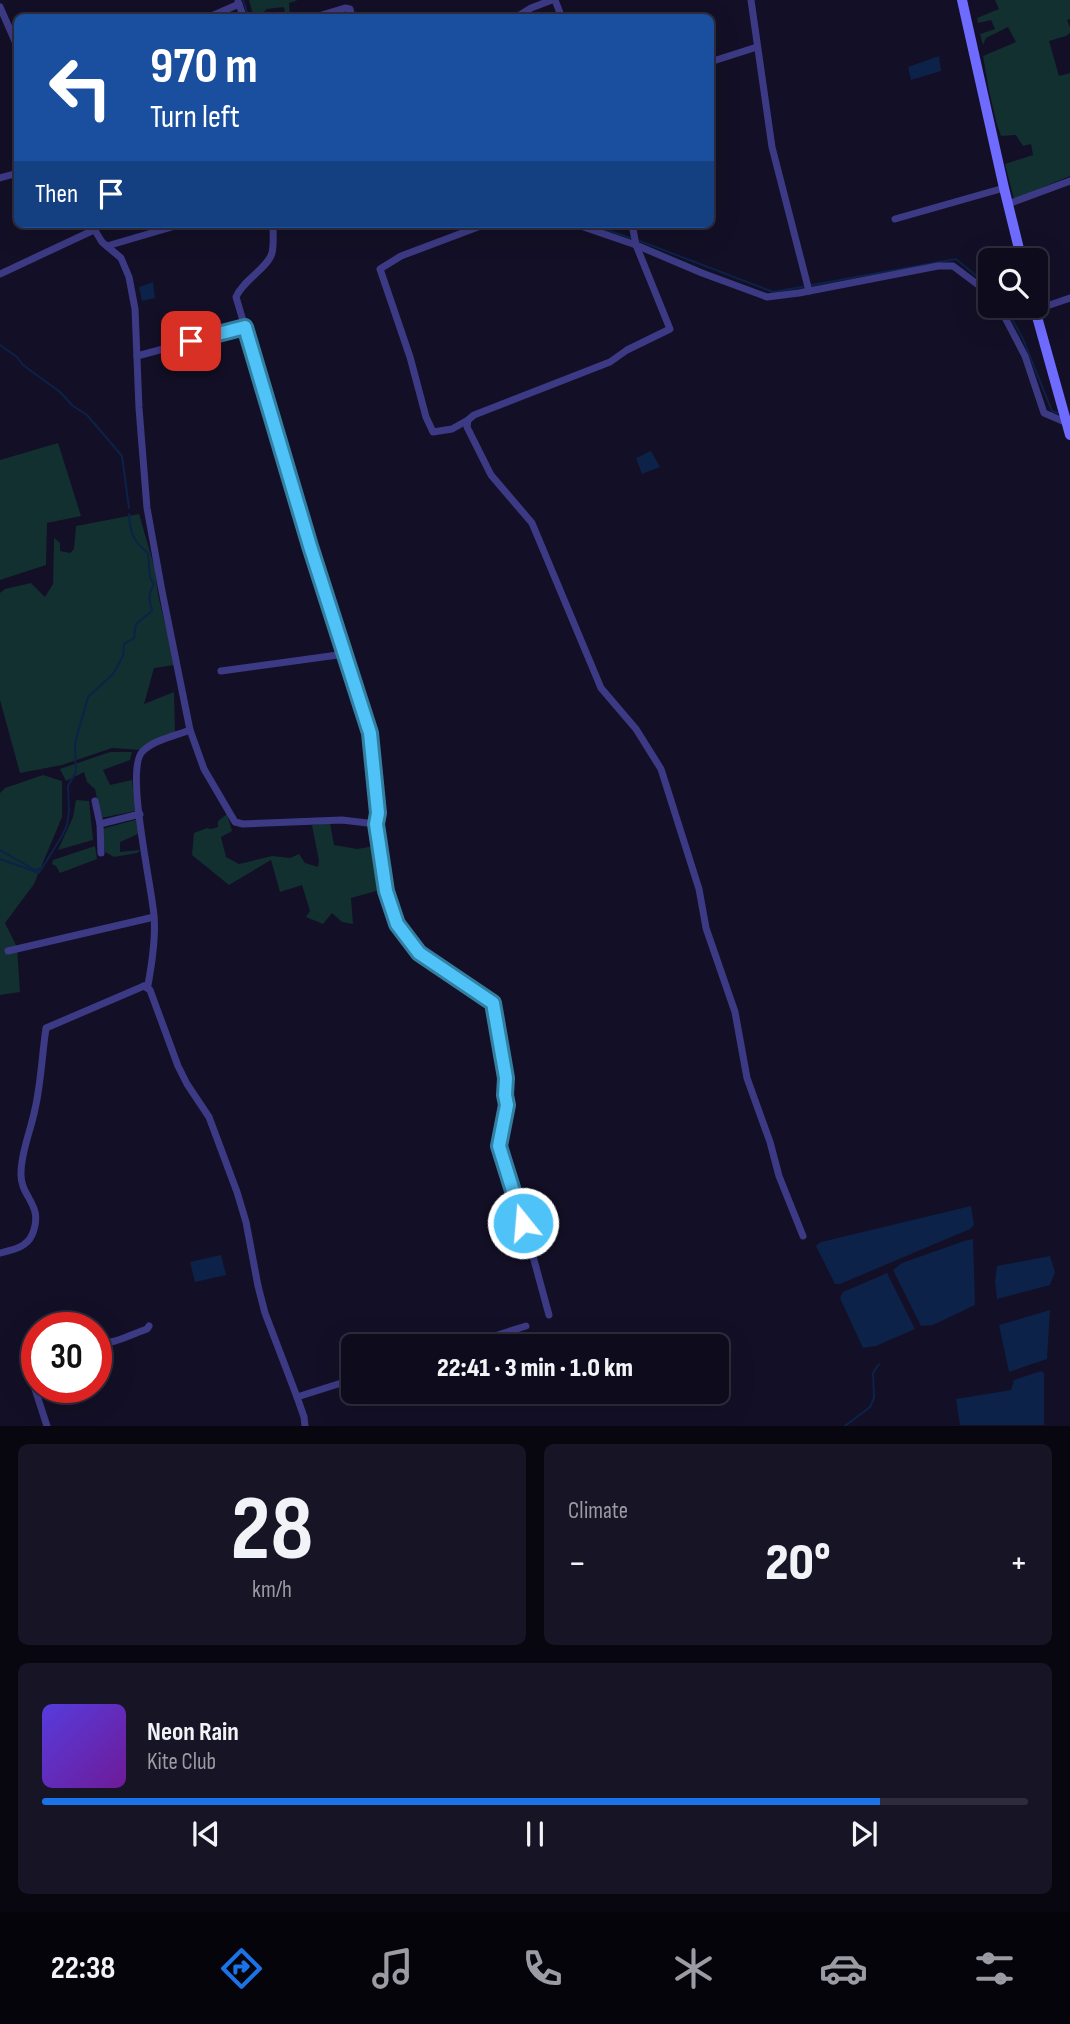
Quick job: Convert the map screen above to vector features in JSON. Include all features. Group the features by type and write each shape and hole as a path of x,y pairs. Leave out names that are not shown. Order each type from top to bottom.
{"main road":[{"path":"962,0 1019,248"},
{"path":"1037,318 1070,435"}],"street":[{"path":"350,0 348,9 351,14"},
{"path":"520,14 553,0"},
{"path":"751,0 772,147 810,291"},
{"path":"216,14 239,2"},
{"path":"0,7 14,39"},
{"path":"328,14 348,9"},
{"path":"714,61 757,47"},
{"path":"1008,204 1070,180"},
{"path":"895,219 1004,188"},
{"path":"0,274 91,228"},
{"path":"94,228 107,246 121,258 129,277 135,309 147,508 190,730 204,769 235,822 259,824 342,820 376,824"},
{"path":"107,246 168,228"},
{"path":"273,228 272,253 239,289 236,297 310,546 370,733 378,813 376,824 386,891 397,924 419,953 493,1003 506,1078 507,1105 499,1146 549,1315"},
{"path":"475,228 401,256 380,269 433,432 452,429 474,415 610,362 627,350 670,329 633,228"},
{"path":"589,228 636,241 702,274 767,297 937,266 953,266 978,285"},
{"path":"1048,304 1070,298"},
{"path":"1005,318 1025,356 1044,412 1065,422"},
{"path":"137,356 245,327"},
{"path":"468,420 467,427 491,475 532,523 601,688 636,729 661,769 699,889 706,928 735,1012 747,1078 779,1176 803,1236"},
{"path":"221,671 345,654"},
{"path":"0,1253 26,1244 32,1235 37,1214 22,1185 20,1175 36,1105 46,1028 148,985 154,917 137,789 138,762 140,754 159,741 190,730"},
{"path":"95,801 100,824 101,853"},
{"path":"100,824 140,814"},
{"path":"8,951 154,917"},
{"path":"144,986 150,990 178,1066 209,1116 243,1212 265,1313 298,1396 305,1426"},
{"path":"112,1342 149,1326"},
{"path":"501,1334 526,1326"},
{"path":"298,1396 341,1383"},
{"path":"40,1403 47,1426"}],"green space":[{"path":"249,0 298,0 289,3 290,14 283,14 285,10 283,7 253,14"},
{"path":"995,0 1070,0 1070,19 1067,20 1070,33 1049,41 1059,76 1070,73 1070,176 1014,199 1005,164 1033,155 1031,144 1023,146 1016,135 1001,136 997,125 983,56 1016,42 1008,27 986,38 983,45 980,34 995,29 991,20 978,23 977,18 999,9"},
{"path":"58,443 81,516 47,523 46,565 0,580 0,460"},
{"path":"139,514 155,569 158,595 175,665 154,668 144,704 174,692 175,733 157,738 142,750 112,748 62,765 20,773 0,700 0,593 5,589 31,583 45,597 53,584 54,538 60,543 60,551 70,553 74,549 76,526"},
{"path":"110,752 132,752 130,760 103,770 110,785 132,780 135,811 101,818 95,789 87,782 84,772 66,781 60,769"},
{"path":"43,775 62,781 62,817 34,884 5,923 17,947 20,992 0,995 0,793 5,788"},
{"path":"76,800 89,801 93,840 58,850 73,817"},
{"path":"227,814 232,831 221,837 226,857 239,864 272,856 290,858 299,854 305,863 318,867 312,825 330,823 334,845 357,849 375,846 380,890 351,898 353,924 342,922 332,913 323,924 306,917 310,911 302,885 280,892 271,860 229,885 192,855 194,833 218,827 218,821"},
{"path":"138,819 138,834 120,842 120,852 140,850 137,853 114,857 105,852 102,829"},
{"path":"95,846 97,859 60,873 52,864 53,860"}],"water":[{"path":"939,56 941,71 911,80 908,67"},
{"path":"153,282 155,298 142,301 139,287"},
{"path":"651,451 660,467 642,474 636,458"},
{"path":"971,1206 974,1225 970,1229 840,1284 835,1284 816,1246 821,1242"},
{"path":"973,1239 975,1305 933,1325 921,1326 893,1270 902,1263"},
{"path":"221,1255 226,1275 195,1282 190,1262"},
{"path":"1050,1256 1055,1272 1050,1285 997,1299 997,1266"},
{"path":"887,1273 915,1329 876,1346 863,1348 840,1298 843,1292"},
{"path":"1050,1310 1047,1359 1009,1372 999,1325"},
{"path":"1041,1371 1044,1373 1044,1425 960,1425 956,1399 1011,1390 1014,1380"}],"waterway":[{"path":"243,0 248,14"},
{"path":"601,228 631,238"},
{"path":"640,241 773,292 807,286"},
{"path":"812,285 956,259 978,277"},
{"path":"1012,318 1023,339 1052,411 1058,413"},
{"path":"0,345 87,415 122,456 129,508"},
{"path":"0,859 39,873 62,836 69,811 68,786 76,772 75,743 88,697 113,674 123,656 124,644 134,638 136,624 152,611 150,597 154,584 150,578 148,553 133,536 129,514"},
{"path":"0,850 35,870 42,868"},
{"path":"845,1426 870,1407 874,1398 873,1373 879,1364"}],"route":[{"path":"191,341 245,327 310,546 370,733 378,813 376,824 386,891 397,924 419,953 493,1003 506,1078 507,1105 499,1146 523,1223"}]}
